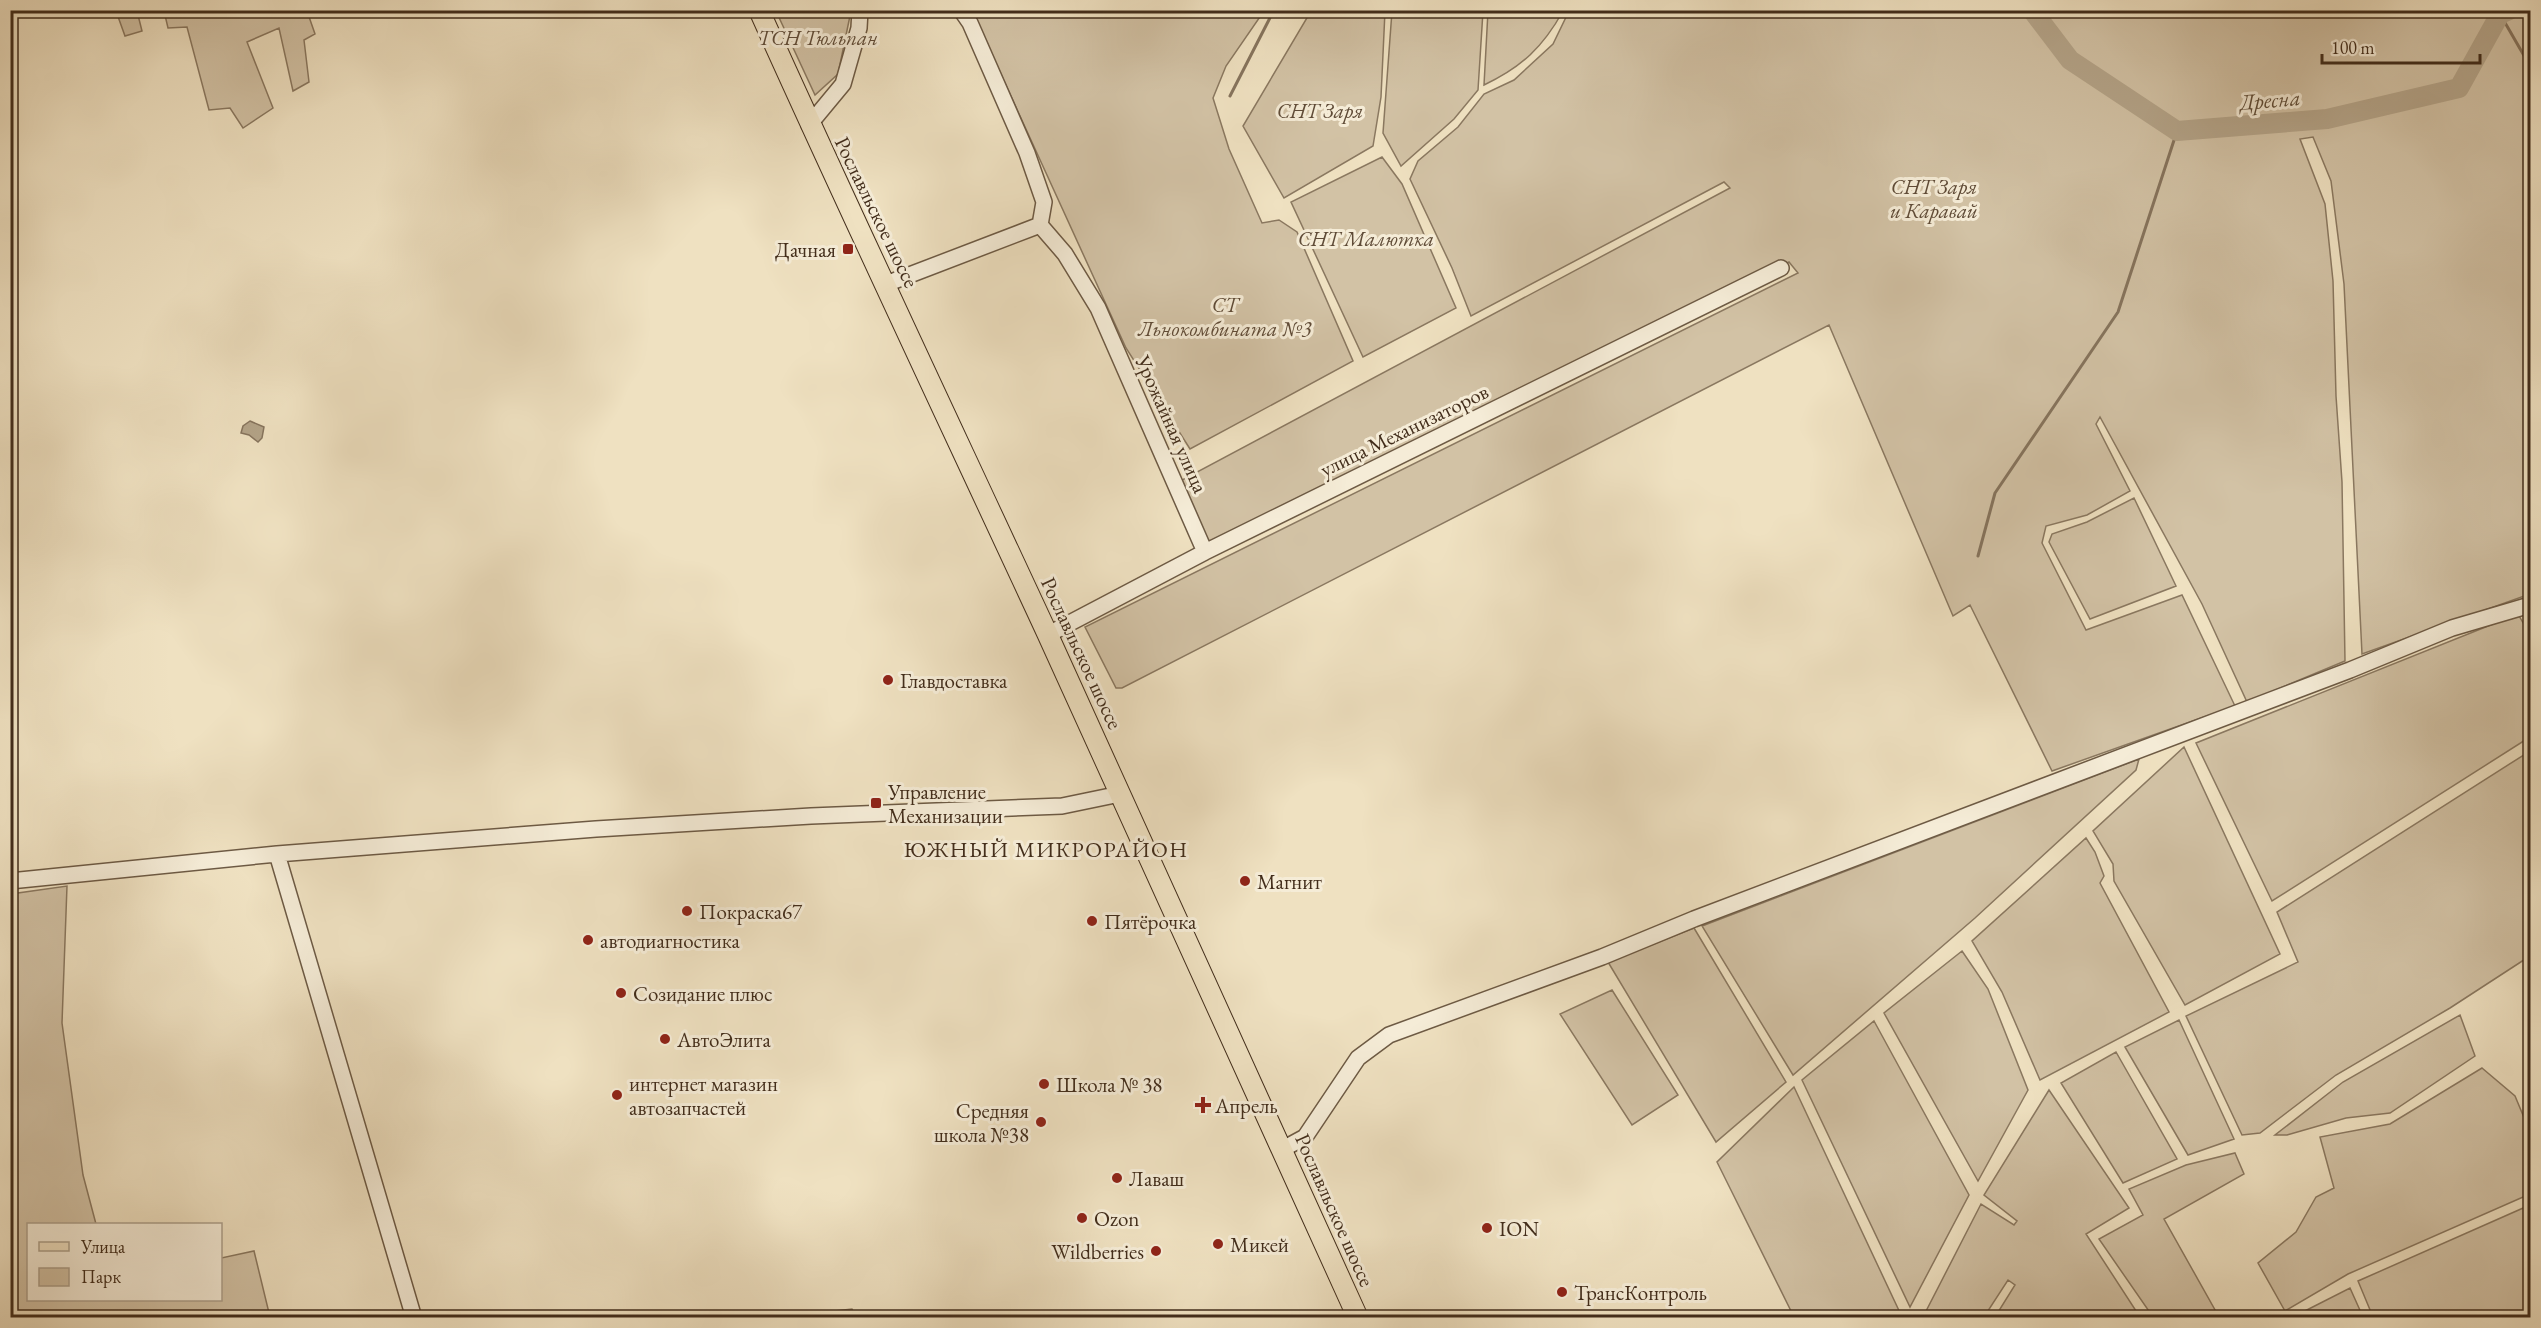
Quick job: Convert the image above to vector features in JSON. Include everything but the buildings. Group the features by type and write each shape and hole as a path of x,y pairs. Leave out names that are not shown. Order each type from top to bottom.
{"main road":[{"name":"Рославльское шоссе","path":"759,10 809,125 886,284 1358,1317"}],"street":[{"path":"809,125 843,84 859,28 860,10"},
{"path":"886,284 1040,225 1044,202 1027,153 970,23 961,10"},
{"name":"Урожайная улица","path":"1040,225 1065,254 1098,308 1205,552"},
{"name":"улица Механизаторов","path":"1047,635 1205,552 1781,268"},
{"path":"1281,1150 1305,1137 1358,1058 1389,1035 1602,957 1694,919 2340,674 2452,628 2530,605"},
{"path":"10,881 277,854 717,821 1062,806 1120,794"},
{"path":"277,854 414,1317"}],"green space":[{"path":"116,11 137,11 142,31 125,36"},
{"path":"164,11 307,11 315,34 304,40 309,82 293,91 279,28 247,42 273,108 243,128 230,108 209,110 187,27 168,28"},
{"name":"ТСН Тюльпан","path":"776,11 851,11 838,74 815,95"},
{"name":"СТ Льнокомбината №3","path":"972,11 1264,11 1226,66 1213,98 1229,149 1262,223 1279,220 1297,232 1353,361 1190,449 1126,348"},
{"name":"СНТ Заря","path":"1311,11 1385,11 1381,97 1373,146 1284,198 1243,126"},
{"name":"СНТ Заря","path":"1392,11 1483,11 1478,90 1454,119 1401,166 1383,133"},
{"path":"1488,11 1563,11 1548,35 1530,55 1510,71 1484,85"},
{"name":"СНТ Заря и Каравай","path":"1569,11 2530,11 2530,594 2362,654 2344,284 2331,181 2313,137 2300,139 2325,204 2333,281 2336,396 2342,482 2345,661 2247,702 2202,604 2100,417 2096,424 2130,491 2087,515 2046,526 2042,543 2086,630 2182,595 2235,706 2052,771 1970,605 1953,616 1829,325 1122,688 1116,688 1085,627 1798,273 1789,262 1212,552 1182,480 1730,188 1724,182 1471,316 1452,268 1410,179 1418,161 1458,127 1484,94 1514,80 1553,44"},
{"name":"СНТ Малютка","path":"1382,157 1402,184 1456,308 1363,357 1291,202"},
{"path":"2134,498 2176,586 2090,619 2049,542 2052,534 2087,522"},
{"path":"2518,614 2530,635 2530,737 2272,901 2196,743"},
{"path":"2184,747 2280,954 2185,1005 2114,881 2113,864 2093,831"},
{"path":"2530,751 2530,956 2450,1008 2336,1075 2260,1133 2242,1135 2186,1016 2298,962 2277,912"},
{"path":"2139,759 2136,770 1975,918 1793,1075 1702,926"},
{"path":"2086,838 2095,852 2104,876 2100,883 2169,1012 2040,1080 2002,992 1972,941"},
{"path":"67,886 62,1023 83,1175 96,1223 27,1223 27,1301 222,1301 222,1258 254,1251 270,1317 11,1317 11,894"},
{"path":"1694,928 1786,1082 1716,1142 1608,962"},
{"path":"1962,951 1988,989 2028,1090 1978,1181 1884,1013"},
{"path":"1612,990 1678,1095 1632,1125 1560,1014"},
{"path":"2460,1015 2475,1056 2390,1113 2346,1118 2287,1135 2275,1135 2343,1082"},
{"path":"2179,1020 2234,1139 2188,1155 2125,1047"},
{"path":"1874,1021 1969,1195 1910,1307 1802,1080"},
{"path":"2116,1052 2177,1159 2123,1183 2061,1083"},
{"path":"2482,1068 2515,1096 2530,1132 2530,1194 2348,1274 2285,1311 2258,1263 2296,1232 2316,1197 2334,1188 2320,1137 2390,1124"},
{"path":"1794,1087 1902,1317 1794,1317 1717,1162"},
{"path":"2049,1090 2129,1208 2086,1234 2140,1317 1995,1317 2015,1285 2008,1280 1984,1317 1923,1317 1981,1204 2014,1225 2017,1221 1984,1195"},
{"path":"2235,1153 2244,1174 2164,1219 2219,1317 2153,1317 2099,1239 2143,1215 2129,1189 2186,1165"},
{"path":"2530,1205 2530,1313 2521,1318 2373,1317 2358,1281"},
{"path":"2350,1288 2363,1317 2293,1317"},
{"path":"852,1309 856,1317 781,1317"}],"shaded area":[{"path":"250,421 264,427 262,438 258,442 249,435 241,433 243,426"}],"waterway":[{"path":"1230,96 1274,10"},
{"name":"Дресна","path":"2032,10 2070,60 2177,131 2327,119 2459,88 2500,14 2509,10"},
{"path":"2500,14 2530,66"},
{"path":"1978,556 1995,493 2118,312 2177,131"}],"place":[{"name":"Дачная","path":"848,249"},
{"name":"Главдоставка","path":"888,680"},
{"name":"Управление Механизации","path":"876,803"},
{"name":"Магнит","path":"1245,881"},
{"name":"Покраска67","path":"687,911"},
{"name":"Пятёрочка","path":"1092,921"},
{"name":"автодиагностика","path":"588,940"},
{"name":"Созидание плюс","path":"621,993"},
{"name":"АвтоЭлита","path":"665,1039"},
{"name":"Школа № 38","path":"1044,1084"},
{"name":"интернет магазин автозапчастей","path":"617,1095"},
{"name":"Апрель","path":"1203,1105"},
{"name":"Средняя школа №38","path":"1041,1122"},
{"name":"Лаваш","path":"1117,1178"},
{"name":"Ozon","path":"1082,1218"},
{"name":"ION","path":"1487,1228"},
{"name":"Микей","path":"1218,1244"},
{"name":"Wildberries","path":"1156,1251"},
{"name":"ТрансКонтроль","path":"1562,1292"}],"district":[{"name":"ЮЖНЫЙ МИКРОРАЙОН","path":"1046,849"}]}
